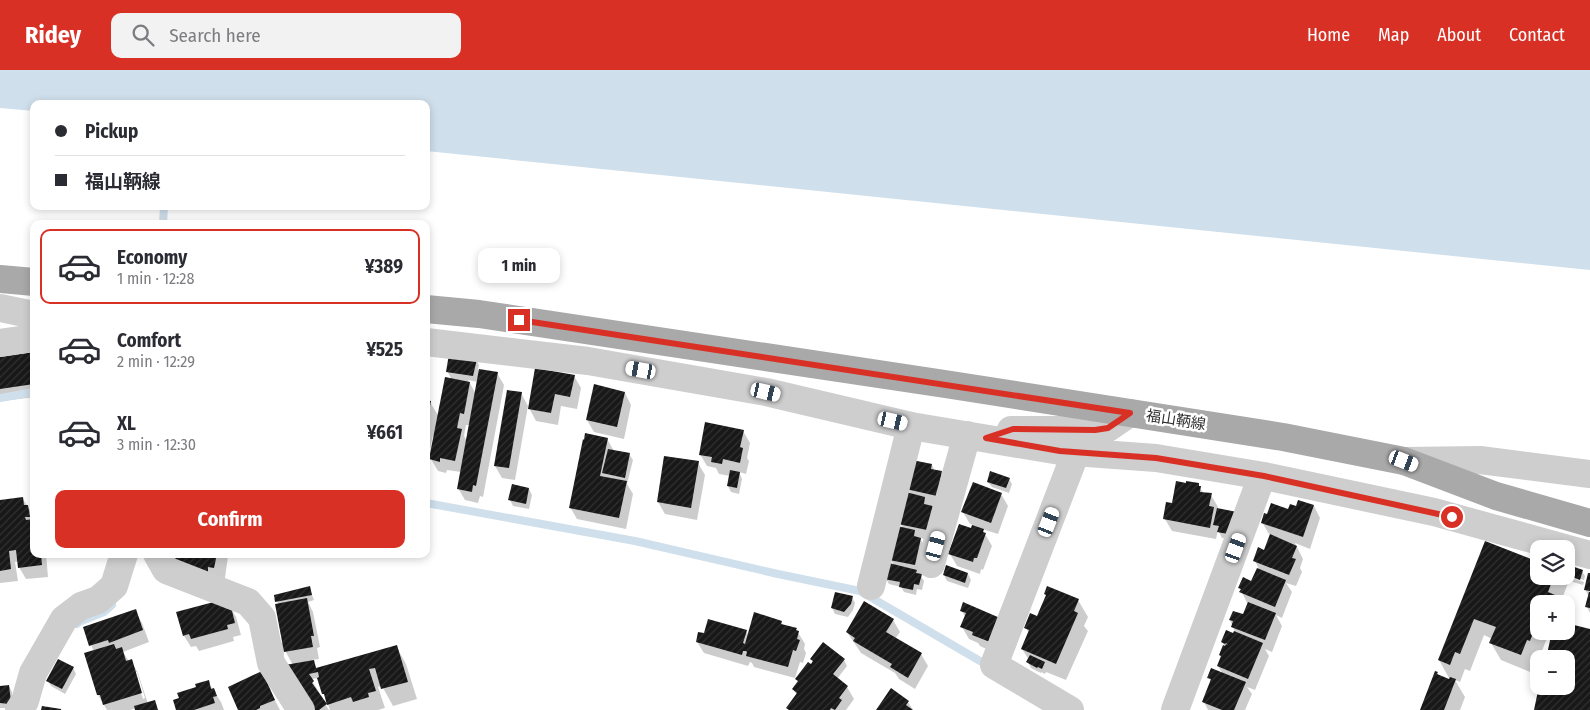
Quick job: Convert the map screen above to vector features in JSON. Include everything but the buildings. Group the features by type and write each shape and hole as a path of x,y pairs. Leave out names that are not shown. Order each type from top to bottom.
{"main road":[{"path":"0,279 30,282"},
{"name":"福山鞆線","path":"430,309 480,314 1283,437 1404,461 1496,496 1590,523"}],"street":[{"path":"0,308 30,314"},
{"path":"0,343 30,339"},
{"path":"430,342 588,361 766,392 911,426 1060,451 1156,458 1262,476 1434,512 1590,554"},
{"path":"976,437 1013,429 1095,430 1108,428 1130,413"},
{"path":"871,586 911,426"},
{"path":"931,564 976,437"},
{"path":"1070,710 994,665 1076,452"},
{"path":"1404,461 1480,460 1590,474"},
{"path":"1175,710 1262,476"},
{"path":"19,710 25,701 34,673 64,619 81,606 98,600 114,586 123,558"},
{"path":"159,558 166,570 248,602 262,618 271,663 301,710"}],"water":[{"path":"0,70 1590,70 1590,270 430,151 430,100 30,100 30,111 0,108"}],"waterway":[{"path":"163,220 164,210"},
{"path":"0,398 30,393"},
{"path":"430,504 635,541 860,591 980,661"},
{"path":"77,624 104,612 112,605"}],"route":[{"path":"519,320 1130,413 1108,428 1095,430 1013,429 986,438 1060,451 1156,458 1264,476 1452,517"}]}
